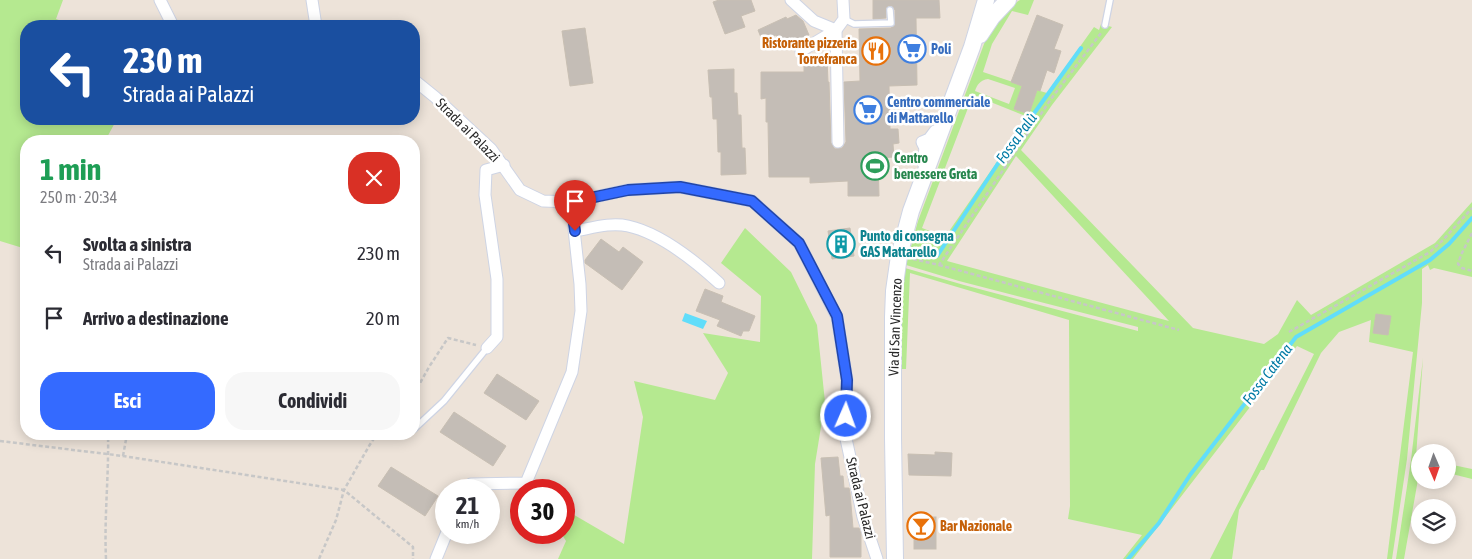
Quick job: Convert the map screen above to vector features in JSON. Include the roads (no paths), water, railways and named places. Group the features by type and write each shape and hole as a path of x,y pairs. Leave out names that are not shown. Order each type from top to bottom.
{"main road":[{"name":"Via di San Vincenzo","path":"895,559 893,317 894,291 899,256 911,211 972,47 986,0"},
{"name":"Via di San Vincenzo","path":"972,47 992,17 1008,0"}],"street":[{"path":"160,0 170,20"},
{"path":"312,0 315,20"},
{"path":"791,0 814,21 836,30"},
{"path":"801,51 849,22 843,0"},
{"path":"836,30 838,142"},
{"name":"Strada ai Palazzi","path":"420,85 491,149 520,190 543,201 571,202 628,190 680,187 752,201 799,243 837,316 847,380 845,434 863,517 877,559"},
{"path":"487,348 497,337 497,279 485,195 486,170 504,165"},
{"path":"500,483 526,483 572,372 580,311 580,284 571,202"},
{"path":"575,231 606,225 627,226 640,230 682,252 719,283"},
{"path":"436,559 442,544"}],"lane":[{"path":"1105,25 1110,0"},
{"path":"849,22 891,23 890,10"},
{"path":"420,423 444,401 487,348"}],"water":[{"path":"685,313 707,321 703,329 682,321"}],"waterway":[{"name":"Fossa Palù","path":"937,256 997,165 1081,48"},
{"name":"Fossa Catena","path":"1128,559 1159,523 1190,475 1296,337 1430,260 1449,244 1472,218"}],"place":[{"name":"Poli","path":"912,49"},
{"name":"Ristorante pizzeria Torrefranca","path":"876,51"},
{"name":"Centro commerciale di Mattarello","path":"868,110"},
{"name":"Centro benessere Greta","path":"875,166"},
{"name":"Punto di consegna GAS Mattarello","path":"841,244"},
{"name":"Bar Nazionale","path":"921,526"}]}
